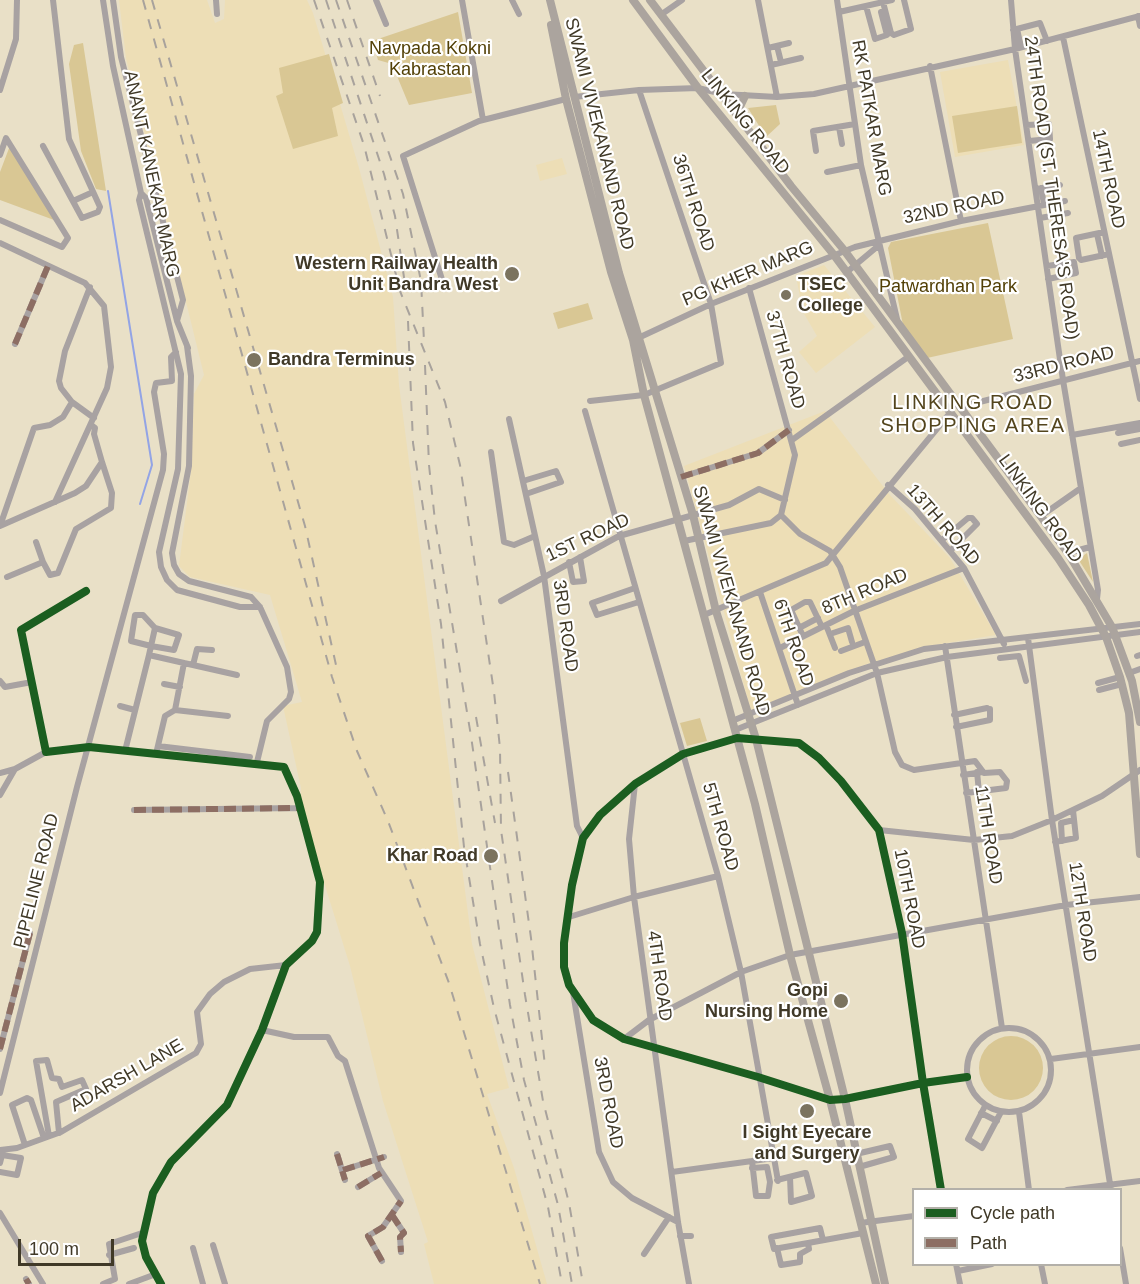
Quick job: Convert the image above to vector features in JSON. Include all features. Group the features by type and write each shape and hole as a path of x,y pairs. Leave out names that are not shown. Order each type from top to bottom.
{"main road":[{"name":"SWAMI VIVEKANAND ROAD","path":"548,0 570,98 636,338 655,391 693,515 716,611 747,717 756,739 845,1099 864,1196 885,1284"},
{"name":"LINKING ROAD","path":"633,0 698,88 847,272 1058,558 1104,633 1121,681 1129,713 1137,772 1140,854"},
{"name":"LINKING ROAD","path":"650,0 791,186 855,264 1068,553 1114,631 1129,674 1136,686 1140,717"},
{"path":"736,113 745,96"},
{"name":"SWAMI VIVEKANAND ROAD","path":"636,338 644,395 755,804 790,956 830,1100 854,1199 857,1221 863,1233 876,1284"},
{"path":"1058,558 1068,553"},
{"path":"854,1199 864,1196"}],"street":[{"path":"0,90 16,39 17,0"},
{"path":"43,146 84,219 100,210 69,139 53,0"},
{"name":"ANANT KANEKAR MARG","path":"103,0 113,66 141,193 139,200 181,379"},
{"name":"ANANT KANEKAR MARG","path":"112,0 121,57 183,300 177,321"},
{"path":"216,0 217,14"},
{"path":"376,0 386,24"},
{"path":"462,0 483,120"},
{"path":"512,0 519,14"},
{"path":"662,14 682,0"},
{"path":"758,0 777,98"},
{"name":"RK PATKAR MARG","path":"837,0 861,165 877,243 898,322"},
{"path":"838,12 892,0"},
{"path":"881,3 891,33 894,35 911,29 904,0"},
{"name":"24TH ROAD (ST. THERESA'S ROAD)","path":"1011,0 1038,189 1040,218 1051,279 1063,380 1097,599"},
{"path":"867,6 877,39 887,35 881,3"},
{"path":"445,289 402,156 483,120 570,98 639,90 698,88 723,94 777,98 850,86 1063,37 1139,16 1140,26"},
{"path":"1015,29 1040,22 1046,40"},
{"name":"14TH ROAD","path":"1063,37 1101,233 1140,399"},
{"path":"768,48 789,44"},
{"path":"777,46 781,63"},
{"path":"771,65 801,58"},
{"path":"930,66 961,221"},
{"name":"36TH ROAD","path":"639,90 711,304 721,363 655,391"},
{"path":"816,151 813,131 855,124"},
{"path":"839,127 842,144"},
{"path":"0,155 3,138"},
{"path":"0,220 62,247 68,238 3,138"},
{"path":"827,172 861,165"},
{"path":"1038,189 1060,185"},
{"path":"73,201 93,192"},
{"path":"141,193 146,198 177,321 187,346 186,363 191,376 189,466 172,553 174,565 179,574 189,581 252,597 260,607 287,667 291,685 289,699 267,721 257,762"},
{"name":"32ND ROAD","path":"877,243 961,221 1064,201"},
{"path":"1040,218 1068,213"},
{"path":"1101,233 1076,239 1079,258 1081,260 1106,255"},
{"path":"0,243 90,287 104,306 111,367 106,388 55,502"},
{"path":"847,272 877,243"},
{"name":"PG KHER MARG","path":"636,338 711,304 844,250 877,243"},
{"path":"1049,266 1074,262 1077,273 1051,279"},
{"path":"15,344 48,266"},
{"path":"90,287 59,372 61,388 72,402 94,418"},
{"name":"37TH ROAD","path":"749,288 795,455 781,515"},
{"path":"172,336 182,332"},
{"path":"176,352 171,357 172,381 181,379 178,469 159,552 161,567 167,580 177,590 240,607 260,607"},
{"path":"792,440 908,357"},
{"name":"33RD ROAD","path":"960,407 1140,361"},
{"name":"PIPELINE ROAD","path":"0,1093 76,787 89,747 164,462 154,392 156,383 172,381"},
{"path":"590,401 644,395 655,391"},
{"path":"72,402 63,417 51,425 34,428 0,526 86,486 102,462"},
{"name":"5TH ROAD","path":"585,411 718,876 741,972 774,1158 775,1179"},
{"path":"704,615 825,563 834,556 888,485 950,413"},
{"name":"3RD ROAD","path":"509,419 544,576 577,825 583,838"},
{"path":"1072,435 1140,423"},
{"path":"36,542 50,575 58,573 76,529 111,508 112,493 94,434 95,428 91,425"},
{"path":"1118,433 1140,429"},
{"path":"681,477 758,453 789,430"},
{"path":"1121,444 1140,440"},
{"path":"491,452 504,542 514,545 535,536"},
{"path":"523,481 556,471 561,483 525,494"},
{"name":"13TH ROAD","path":"888,485 915,509 964,568 1004,641 1002,655"},
{"path":"1041,516 1081,488"},
{"name":"1ST ROAD","path":"501,601 620,536 729,505 759,489 785,500"},
{"path":"684,541 771,523 781,515 800,534 834,556 877,673 895,752 902,765 915,770 963,779 979,779"},
{"path":"942,540 968,518 977,524 977,527 950,551"},
{"path":"1068,553 1090,547"},
{"path":"569,562 573,583 585,580 580,559"},
{"path":"7,577 44,562"},
{"name":"8TH ROAD","path":"780,648 854,611 964,568"},
{"path":"635,588 592,603 597,615 639,602"},
{"path":"46,752 21,630 86,591"},
{"name":"6TH ROAD","path":"760,592 798,705"},
{"path":"803,636 791,610 805,602 810,602 818,618 827,624 838,650 863,637"},
{"path":"135,615 143,615 155,628 179,635 175,650 151,646 130,639 135,615"},
{"path":"799,628 818,618"},
{"path":"840,618 843,629"},
{"path":"125,752 155,628"},
{"path":"833,635 848,628 851,643"},
{"path":"967,1077 830,1100 758,1077 624,1040 593,1020 572,989 564,967 564,942 572,885 583,838 600,816 635,784 683,754 734,730 877,673 947,657 1019,654 1028,647 1140,628"},
{"path":"734,730 747,717 795,694 873,664 924,650 1028,638 1104,633"},
{"path":"851,643 863,637"},
{"name":"12TH ROAD","path":"1028,638 1052,820 1059,841 1066,905 1111,1187"},
{"name":"11TH ROAD","path":"945,646 958,716 963,779 1002,1028"},
{"path":"193,665 197,649 212,650"},
{"path":"1019,654 1024,681 1034,679"},
{"path":"149,655 237,675"},
{"path":"175,710 184,663"},
{"path":"1129,674 1140,671"},
{"path":"0,681 5,687 32,682"},
{"path":"1098,687 1121,681"},
{"path":"164,684 180,687"},
{"path":"120,706 135,710"},
{"path":"958,716 989,708 990,720 959,726"},
{"path":"156,754 165,716 175,710 228,716"},
{"name":"10TH ROAD","path":"734,730 756,739 798,743 819,758 879,830 902,933 941,1188"},
{"path":"158,746 250,757"},
{"path":"0,773 15,769 46,752 89,747 257,762 286,769 297,796 298,808 320,882 320,918 317,932 312,941 286,965 262,1030 227,1105 171,1162 153,1193 142,1233 146,1257 160,1284"},
{"path":"0,795 15,769"},
{"path":"879,830 974,840 1012,836 1102,796 1137,772"},
{"path":"963,779 979,779"},
{"path":"963,779 979,779"},
{"name":"4TH ROAD","path":"635,784 629,839 634,897 678,1222 689,1284"},
{"path":"134,810 298,808"},
{"path":"1073,810 1076,838 1059,841 1061,823 1074,820"},
{"path":"569,917 634,897 718,876"},
{"path":"624,1040 650,1020 741,972 808,951 1066,905 1140,897"},
{"path":"0,1049 30,933"},
{"name":"ADARSH LANE","path":"0,1150 17,1148 59,1132 196,1053 201,1044 199,1008 224,982 250,969 286,965"},
{"name":"3RD ROAD","path":"572,989 599,1152 613,1182 632,1198 678,1222"},
{"path":"1002,1028 1023,1029 1041,1041 1051,1059 1052,1076 1046,1092 1034,1105 1018,1112 1001,1112 985,1106 973,1094 967,1077 969,1055 982,1037 1002,1028"},
{"path":"262,1030 294,1036 328,1037 338,1056 347,1065 381,1173 401,1201 383,1227 368,1238 382,1261"},
{"path":"1051,1059 1140,1047"},
{"path":"46,1137 36,1061 47,1060 52,1079 59,1078 62,1087 82,1080 86,1089 56,1102 59,1132"},
{"path":"25,1145 12,1105 27,1098 31,1100 46,1137"},
{"path":"985,1106 968,1139 982,1148 1001,1112"},
{"path":"1018,1112 1029,1188"},
{"path":"981,1113 997,1121"},
{"path":"856,1154 890,1146 894,1157 859,1167"},
{"path":"17,1148 17,1157"},
{"path":"0,1163 2,1155 21,1159 17,1175 0,1172"},
{"path":"336,1155 345,1180"},
{"path":"343,1170 384,1157"},
{"path":"672,1172 752,1165 774,1158"},
{"path":"752,1165 766,1167 775,1179"},
{"path":"752,1165 756,1197 768,1196 775,1179"},
{"path":"358,1187 381,1173"},
{"path":"775,1179 806,1173 812,1196 791,1202 790,1177"},
{"path":"1096,1188 1140,1181"},
{"path":"0,1213 43,1284"},
{"path":"392,1215 404,1233 400,1237 401,1252"},
{"path":"857,1221 870,1222 912,1215"},
{"path":"644,1254 669,1217"},
{"path":"823,1240 820,1228 771,1237 773,1249 863,1233"},
{"path":"796,1232 798,1245"},
{"path":"103,1284 114,1279 108,1247 111,1243 142,1233"},
{"path":"680,1236 691,1236"},
{"path":"777,1248 781,1265 791,1264 801,1261 800,1254 808,1250 807,1243"},
{"path":"213,1245 225,1284"},
{"path":"109,1255 134,1248"},
{"path":"193,1248 203,1284"},
{"path":"1122,1260 1126,1284"},
{"path":"1041,1266 1045,1284"},
{"path":"960,1284 957,1268 970,1267"},
{"path":"129,1284 156,1274"}],"shaded area":[{"path":"119,0 207,0 215,23 224,19 225,0 307,0 313,13 359,168 393,297 399,385 472,944 509,1088 487,1094 514,1168 547,1284 434,1284 424,1244 428,1242 383,1101 350,966 300,805 301,788 283,706 302,702 270,595 190,577 179,566 191,471 194,394 204,375 126,58"},
{"path":"1008,60 1024,145 955,157 940,72"},
{"path":"562,158 567,174 540,181 536,165"},
{"path":"824,265 875,327 816,373 799,352 817,336 803,312 796,276"},
{"path":"825,411 889,494 950,558 996,635 929,646 867,664 751,711 684,466"}],"green space":[{"name":"Navpada Kokni Kabrastan","path":"458,12 472,93 409,105 392,64 378,60 372,41"},
{"path":"83,43 106,191 96,189 81,151 69,64 74,45"},
{"path":"329,54 343,103 332,108 338,136 293,149 276,96 283,93 279,68"},
{"path":"776,105 780,124 766,137 748,108"},
{"path":"1017,106 1022,143 958,153 952,116"},
{"path":"11,143 54,220 0,200 0,172"},
{"name":"Patwardhan Park","path":"988,223 1013,339 927,358 903,325 888,248 891,242"},
{"path":"588,303 593,319 558,329 553,313"},
{"path":"1087,553 1093,582 1078,559"},
{"path":"700,718 707,741 687,746 680,723"},
{"path":"1005,1036 1017,1036 1034,1045 1041,1056 1043,1068 1041,1080 1034,1091 1017,1100 1005,1100 993,1095 984,1086 979,1074 979,1062 984,1050 993,1041"}],"waterway":[{"path":"108,191 152,465 140,504"}],"railway":[{"path":"143,0 332,677 357,751 388,821 449,983 540,1284"},
{"path":"152,0 305,526 336,665"},
{"path":"314,0 364,145 400,291 445,402 460,465 494,692 500,748 501,830 525,995 543,1101 569,1203 583,1284"},
{"path":"326,0 384,174 395,216 406,291"},
{"path":"336,0 403,194 421,281 424,341"},
{"path":"347,0 380,96"},
{"path":"408,321 413,443 441,624 464,847 480,944 494,1008 548,1207 562,1284"},
{"path":"425,365 429,465 435,521 471,736 510,1005 524,1080 558,1205 572,1284"},
{"path":"476,717 495,823"},
{"path":"508,772 531,938 545,1066"}],"marked path":[{"path":"15,344 48,266"},
{"path":"681,477 758,453 789,430"},
{"path":"134,810 298,808"},
{"path":"0,1049 30,933"},
{"path":"337,1154 345,1180"},
{"path":"343,1170 384,1157"},
{"path":"358,1187 381,1173"},
{"path":"382,1261 368,1236 383,1227 401,1201"},
{"path":"392,1215 404,1233 400,1237 401,1252"},
{"path":"26,1279 29,1284"}],"cycle path":[{"path":"86,591 21,630 46,752 89,747 284,767 297,796 320,882 317,932 312,941 286,965 262,1030 227,1105 171,1162 153,1193 142,1241 146,1257 161,1284"},
{"path":"737,738 799,743 819,758 841,781 879,830 902,933 923,1083 830,1100 624,1039 593,1020 569,985 564,967 564,943 572,885 583,838 600,815 635,784 683,754 737,738"},
{"path":"923,1083 967,1077"},
{"path":"923,1083 941,1188"}],"place":[{"name":"Western Railway Health Unit Bandra West","path":"512,274"},
{"name":"TSEC College","path":"786,295"},
{"name":"Bandra Terminus","path":"254,360"},
{"name":"Khar Road","path":"491,856"},
{"name":"Gopi Nursing Home","path":"841,1001"},
{"name":"I Sight Eyecare and Surgery","path":"807,1111"}],"district":[{"name":"LINKING ROAD SHOPPING AREA","path":"973,414"}]}
